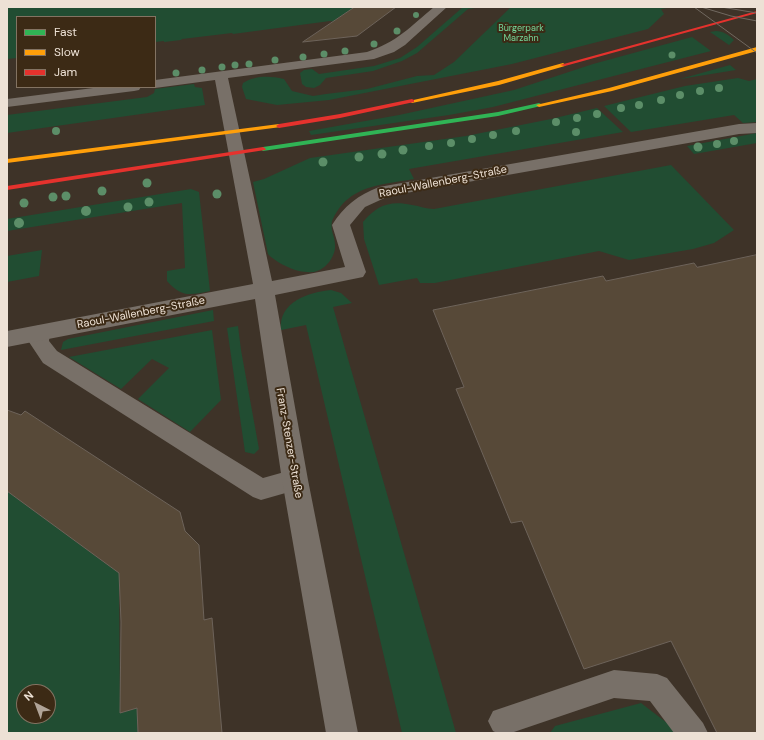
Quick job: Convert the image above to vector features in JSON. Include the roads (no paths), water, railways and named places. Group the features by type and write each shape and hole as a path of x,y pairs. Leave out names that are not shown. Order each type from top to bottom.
{"main road":[{"path":"7,161 232,132 340,116 499,83 757,12"},
{"path":"7,188 498,114 610,90 757,49"}],"street":[{"path":"156,84 369,56 389,49 400,42 441,7"},
{"path":"221,76 236,154"},
{"path":"7,103 126,88"},
{"name":"Raoul-Wallenberg-Straße","path":"7,338 356,272 341,225 352,208 370,197 385,191 731,131 757,128"},
{"name":"Franz-Stenzer-Straße","path":"236,154 264,290 295,480 342,733"}],"lane":[{"path":"40,332 39,342 50,357 261,489 295,480"},
{"path":"503,721 614,684 657,688 693,733"}],"tram line":[{"path":"694,7 757,53"},
{"path":"701,7 731,16 757,21"},
{"path":"721,7 757,13"}],"park label":[{"name":"Bürgerpark Marzahn","path":"521,34"}]}
